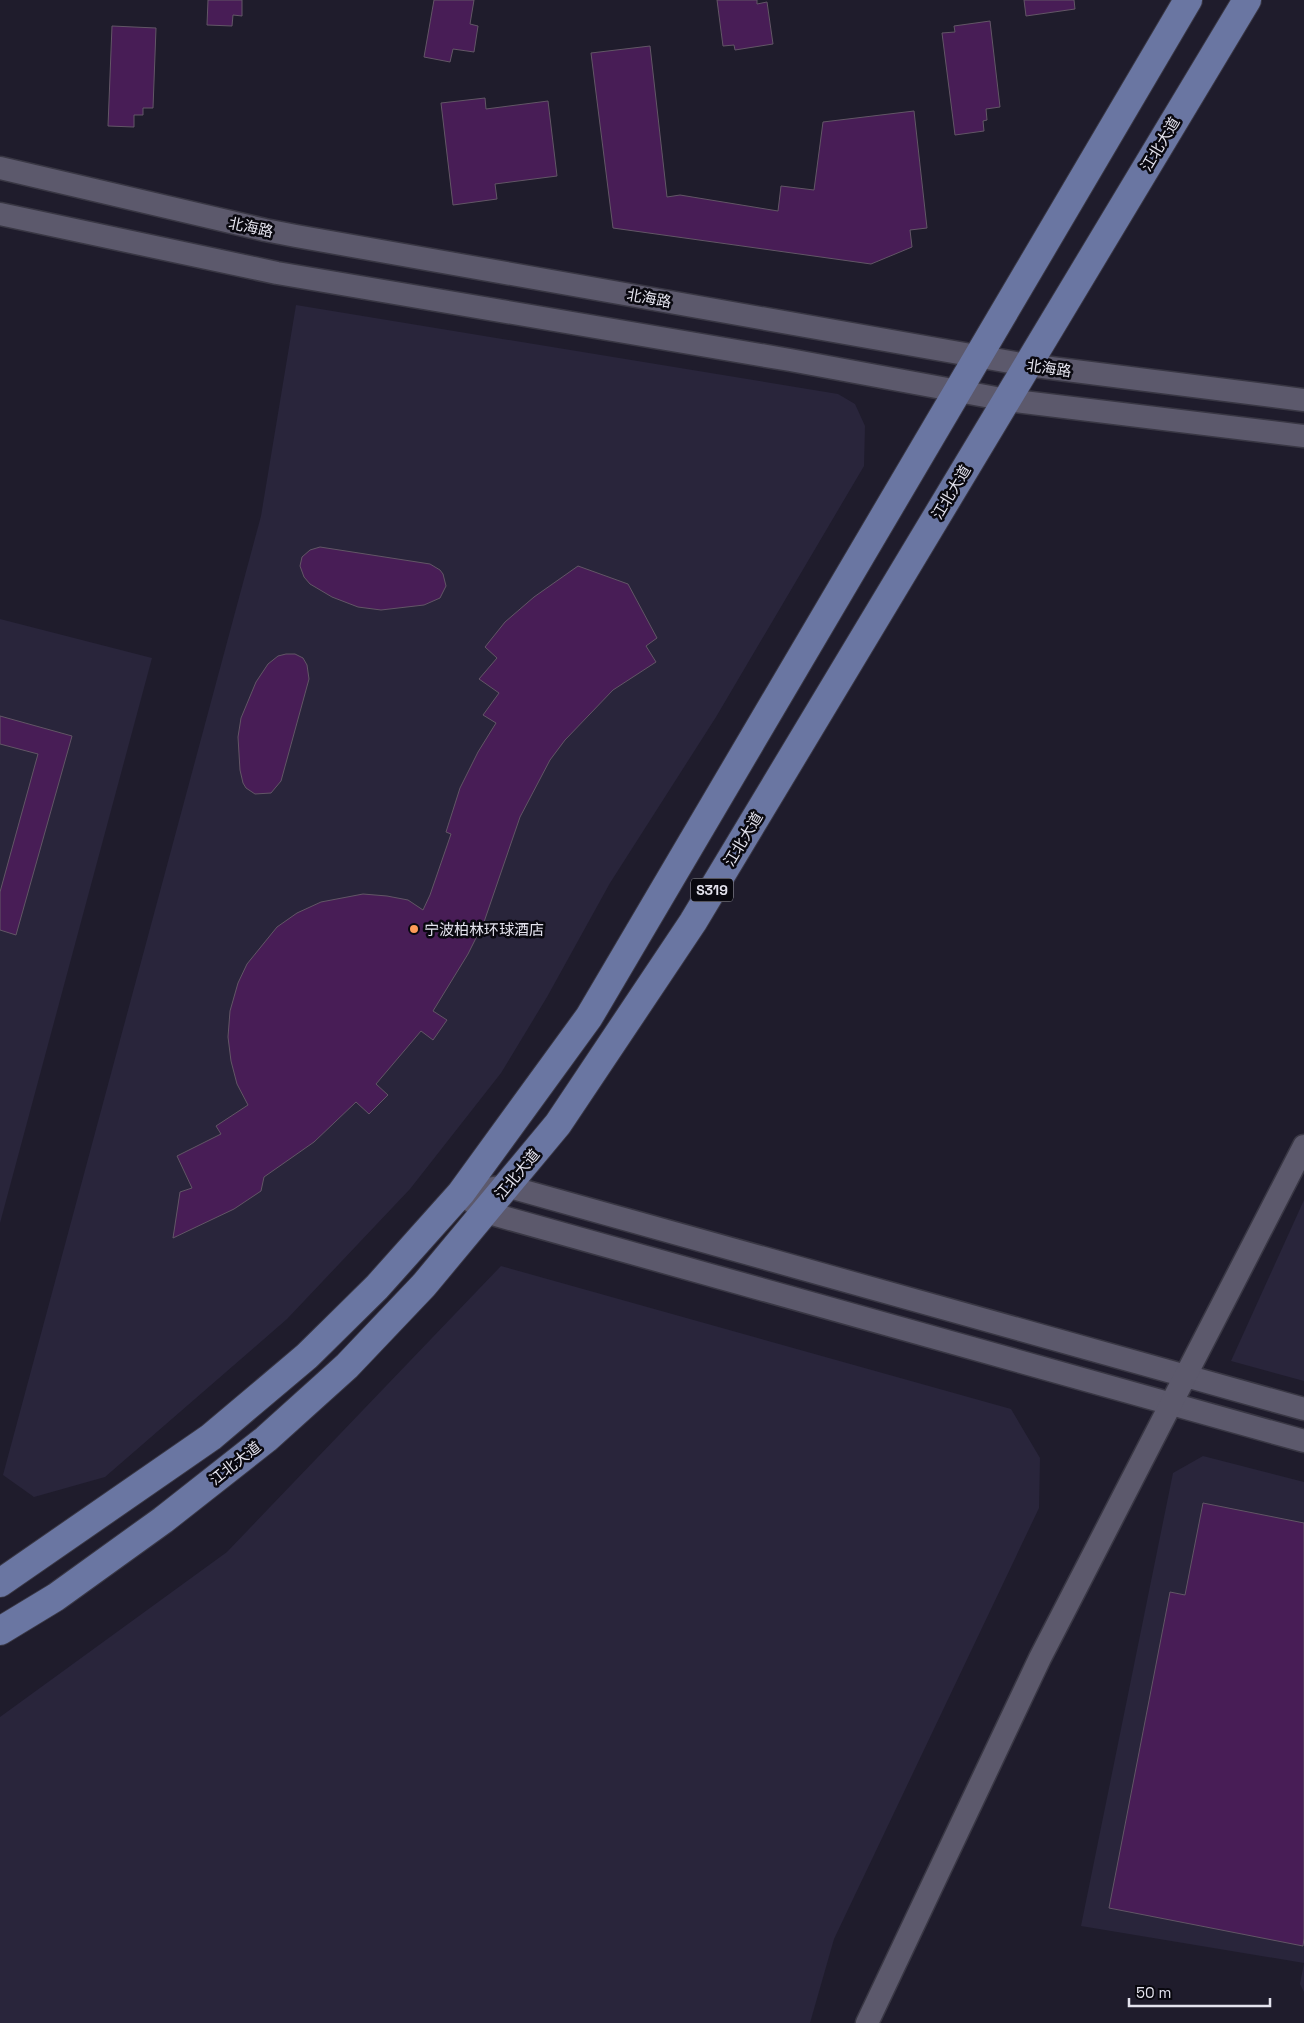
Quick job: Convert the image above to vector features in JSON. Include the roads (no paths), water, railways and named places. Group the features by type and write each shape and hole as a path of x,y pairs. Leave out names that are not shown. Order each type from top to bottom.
{"main road":[{"name":"S319","path":"0,1583 210,1437 307,1356 377,1287 461,1193 589,1017 1188,0"},
{"name":"江北大道","path":"0,1631 72,1586 163,1520 266,1439 347,1366 424,1285 558,1124 693,922 1247,0"}],"street":[{"name":"北海路","path":"0,168 265,230 1027,365 1304,400"},
{"path":"0,214 277,273 790,360 1007,400 1304,436"},
{"path":"867,2023 1040,1658 1304,1146"},
{"path":"461,1193 506,1186 1304,1408"},
{"path":"461,1193 485,1212 1304,1441"}],"place":[{"name":"宁波柏林环球酒店","path":"414,929"}]}
